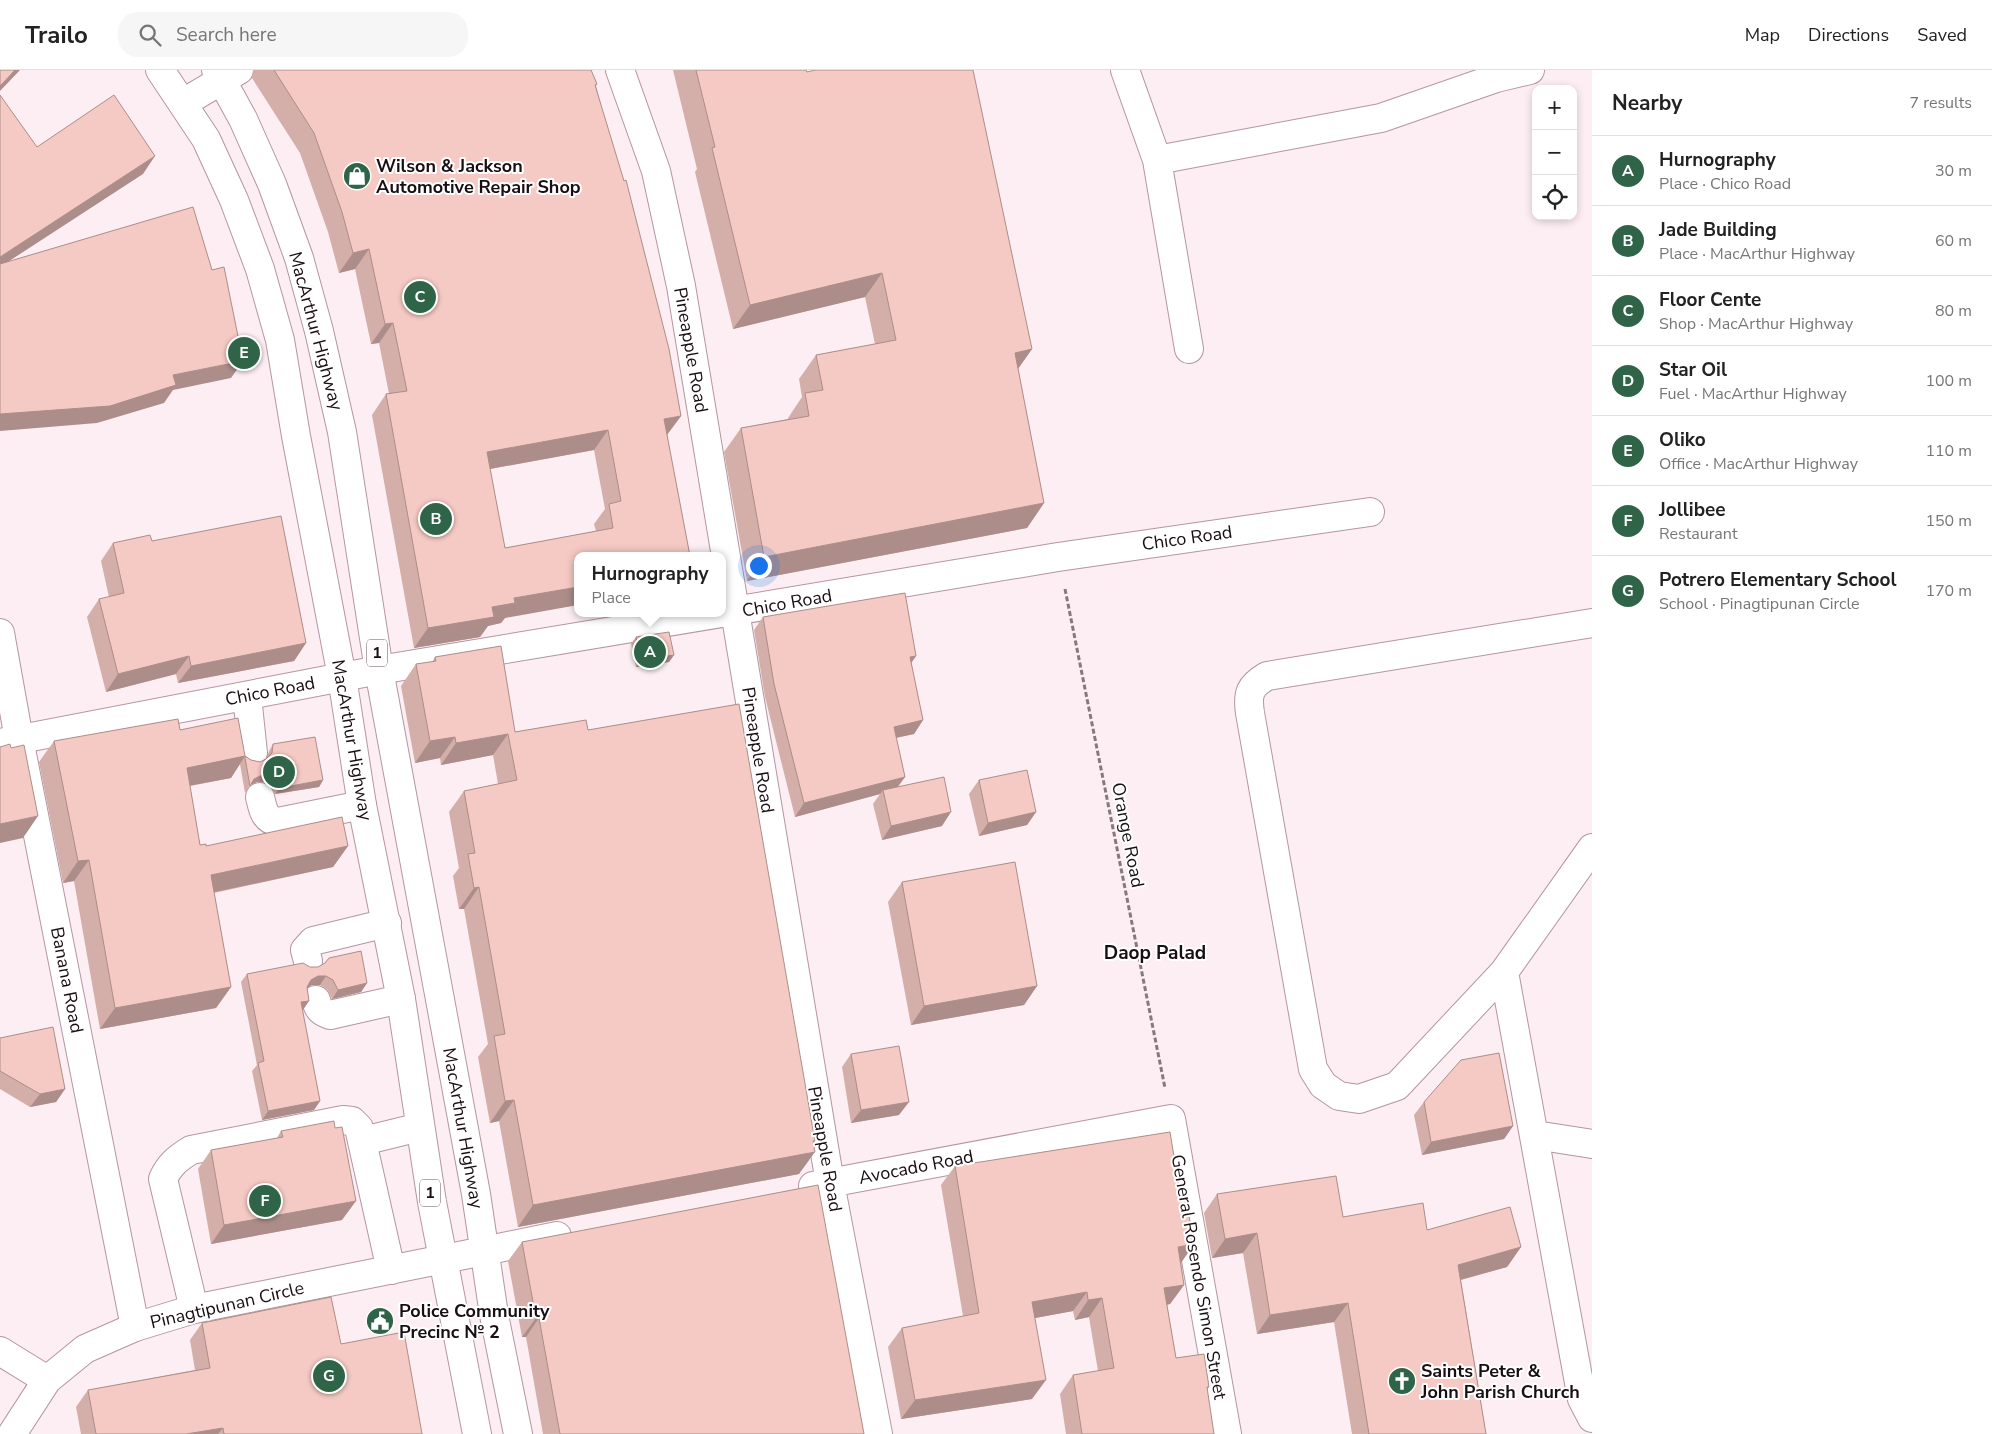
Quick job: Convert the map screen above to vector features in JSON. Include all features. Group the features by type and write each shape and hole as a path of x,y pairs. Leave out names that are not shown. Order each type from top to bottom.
{"main road":[{"name":"MacArthur Highway","path":"160,70 206,139 234,200 260,269 280,340 296,436 342,677 362,805 401,1000 420,1127 443,1259 477,1434"},
{"name":"Pineapple Road","path":"620,70 656,171 679,276 725,552"},
{"path":"1125,70 1157,160 1189,349"},
{"path":"1157,160 1382,118 1496,78 1530,70"},
{"name":"MacArthur Highway","path":"226,73 272,184 299,258 319,331 342,432 379,670 476,1194 484,1251 518,1434"},
{"path":"183,104 226,73"},
{"name":"Chico Road","path":"726,613 1058,556 1370,512"},
{"name":"Pineapple Road","path":"726,558 830,1183 878,1434"},
{"name":"Chico Road","path":"10,741 379,670 704,617"},
{"path":"1592,622 1267,676 1254,683 1248,699 1313,1069 1323,1085 1339,1096 1359,1099 1397,1086 1504,972 1592,848"},
{"name":"Banana Road","path":"0,632 10,741 135,1327"},
{"path":"247,696 253,753"},
{"path":"260,797 265,815 271,821 278,822 362,805"},
{"path":"308,960 305,950 313,941 387,923"},
{"path":"1504,972 1582,1399 1592,1418"},
{"path":"316,1000 318,1008 330,1015 401,1000"},
{"name":"Avocado Road","path":"792,1190 1171,1119"},
{"name":"General Rosendo Simon Street","path":"1171,1119 1226,1434"},
{"path":"194,1309 163,1179 168,1168 178,1157 191,1150 343,1120 352,1121 359,1128 363,1140 391,1270"},
{"path":"363,1140 420,1127"},
{"path":"1535,1135 1592,1144"},
{"path":"484,1251 580,1231"},
{"name":"Pinagtipunan Circle","path":"12,1434 47,1380 85,1349 135,1327 194,1309 484,1251"},
{"path":"0,1351 47,1380"}],"path":[{"name":"Orange Road","path":"1058,556 1171,1119"}],"building":[{"path":"0,70 15,70 0,86"},
{"path":"274,70 591,70 597,84 595,85 624,181 626,180 669,349 681,416 664,419 689,552 574,552 574,588 514,598 515,603 492,607 494,617 428,628 386,394 407,391 393,323 385,324 369,249 353,253 342,212 314,133","holes":["608,430 621,501 609,504 613,528 505,548 487,452"]},
{"path":"696,70 806,70 807,72 815,70 973,70 1032,349 1015,353 1044,503 764,557 741,428 809,416 805,393 823,390 816,355 896,340 882,273 750,305 712,148 715,147"},
{"path":"0,95 37,147 114,95 155,156 0,257"},
{"path":"193,207 212,270 224,267 243,361 173,375 176,385 110,406 0,414 0,264"},
{"path":"281,516 306,643 191,666 189,656 118,674 99,599 124,593 113,543 150,535 152,541"},
{"path":"905,593 916,656 910,657 923,720 894,727 905,777 804,803 774,684 763,617"},
{"path":"669,632 674,655 641,660 636,637"},
{"path":"501,646 515,732 586,720 588,730 739,704 815,1141 813,1141 815,1152 533,1205 514,1100 505,1101 494,1036 505,1034 479,887 474,888 468,854 475,853 464,791 517,780 508,734 456,743 455,737 430,741 416,664 436,661 435,657"},
{"path":"238,718 245,756 187,768 200,845 206,844 206,846 342,817 348,846 211,875 231,987 115,1008 89,860 78,861 54,741 178,719 180,730"},
{"path":"315,737 323,780 280,788 276,779 270,775 262,775 254,779 250,786 245,756 260,762 272,753 273,744"},
{"path":"10,744 11,748 24,745 38,816 0,824 0,747"},
{"path":"1027,770 1036,812 988,823 979,780"},
{"path":"944,777 951,812 891,826 883,790"},
{"path":"1015,862 1037,986 924,1006 902,882"},
{"path":"361,951 367,983 338,990 333,980 326,976 318,976 311,980 307,987 309,1001 301,1002 320,1101 268,1111 258,1063 264,1061 247,974 303,963 310,967 318,967 329,958"},
{"path":"53,1027 65,1089 40,1094 0,1071 0,1038"},
{"path":"899,1046 909,1102 861,1110 851,1054"},
{"path":"1499,1053 1513,1126 1431,1142 1424,1102 1461,1060"},
{"path":"334,1121 335,1128 342,1127 356,1201 224,1225 211,1150 283,1137 281,1131"},
{"path":"1170,1132 1181,1200 1186,1199 1194,1244 1178,1247 1184,1285 1164,1288 1176,1358 1204,1354 1214,1434 1082,1434 1073,1375 1114,1368 1102,1298 1088,1300 1087,1292 1032,1302 1046,1380 915,1400 902,1328 979,1313 955,1166"},
{"path":"1336,1176 1343,1217 1423,1203 1427,1230 1510,1207 1521,1247 1458,1265 1486,1434 1369,1434 1348,1303 1270,1315 1257,1233 1225,1239 1217,1194"},
{"path":"818,1185 864,1434 560,1434 539,1318 536,1318 522,1242"},
{"path":"331,1297 341,1344 404,1332 422,1434 224,1434 223,1428 186,1434 96,1434 88,1390 210,1368 202,1323"}],"place":[{"name":"Wilson & Jackson Automotive Repair Shop","path":"357,176"},
{"name":"Floor Cente","path":"420,297"},
{"name":"Oliko","path":"244,353"},
{"name":"Jade Building","path":"436,519"},
{"name":"Hurnography","path":"650,652"},
{"name":"Star Oil","path":"279,772"},
{"name":"Jollibee","path":"265,1201"},
{"name":"Police Community Precinc № 2","path":"380,1321"},
{"name":"Potrero Elementary School","path":"329,1376"},
{"name":"Saints Peter & John Parish Church","path":"1402,1381"}],"district":[{"name":"Daop Palad","path":"1155,953"}]}
